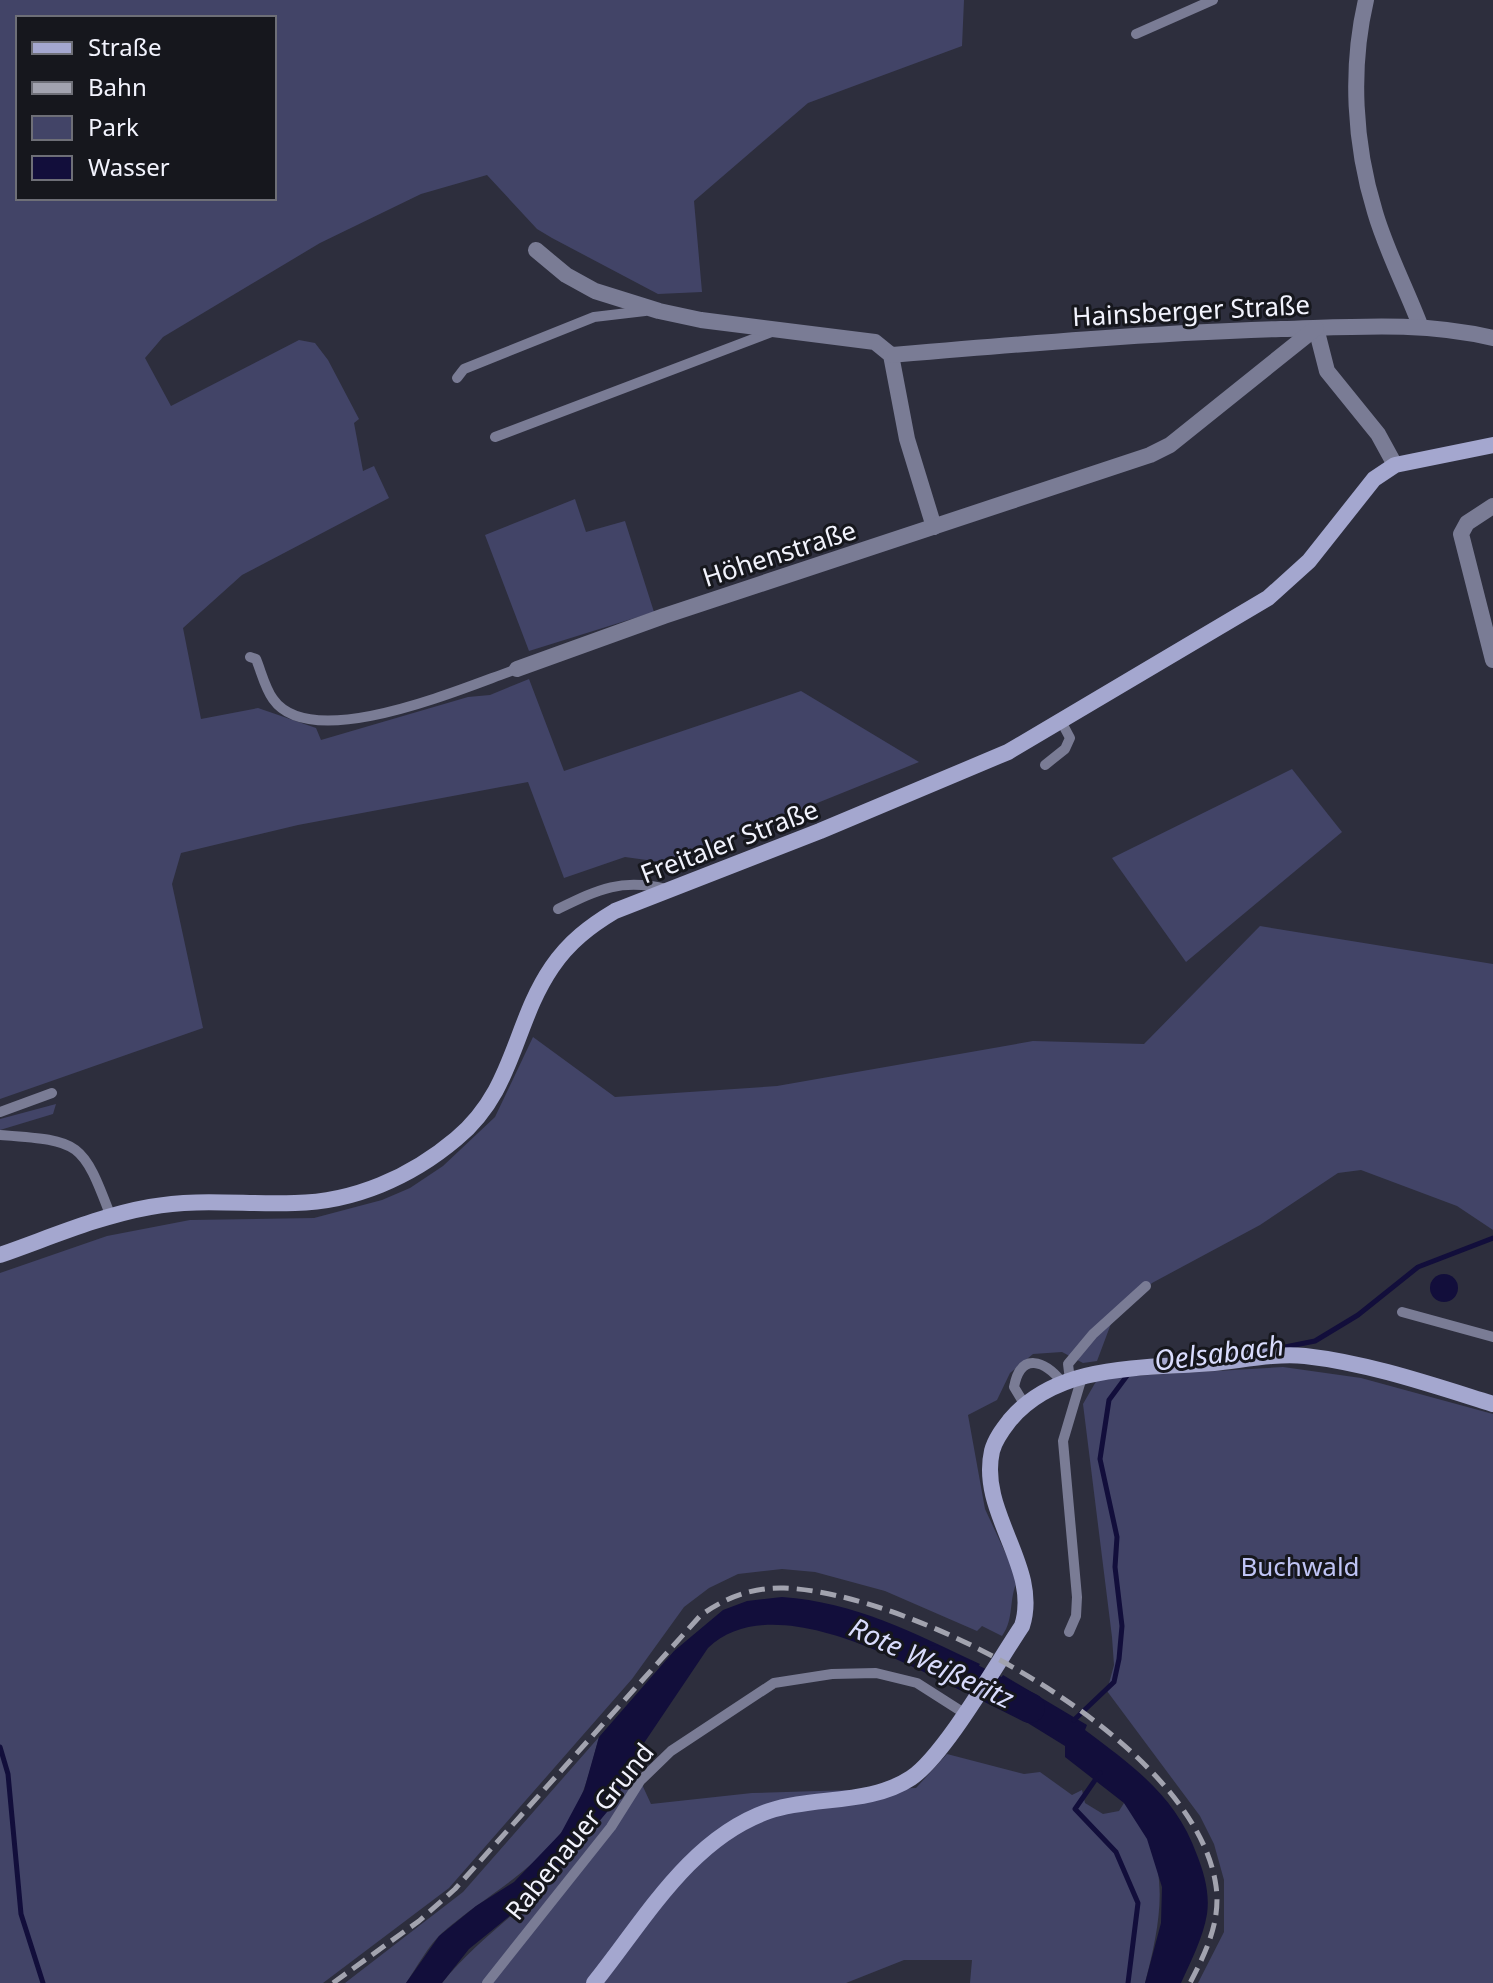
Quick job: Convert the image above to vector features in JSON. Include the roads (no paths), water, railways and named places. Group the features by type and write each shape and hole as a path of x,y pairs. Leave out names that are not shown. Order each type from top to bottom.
{"main road":[{"name":"Freitaler Straße","path":"0,1255 111,1217 177,1204 334,1200 406,1173 456,1139 478,1117 508,1072 536,997 567,947 590,926 615,911 958,775 1062,723 1268,598 1309,561 1374,479 1395,465 1493,445"},
{"path":"594,1983 685,1868 712,1842 744,1821 770,1811 870,1794 898,1784 912,1777 933,1756 1022,1626 1027,1602 1021,1574 997,1514 989,1471 992,1448 1002,1430 1042,1390 1071,1380 1143,1368 1303,1355 1436,1386 1493,1404"}],"street":[{"path":"1366,0 1358,34 1357,120 1374,211 1420,325"},
{"name":"Hainsberger Straße","path":"536,250 566,275 595,291 665,312 875,342 891,355 1154,333 1420,325 1493,338"},
{"path":"1316,328 1327,371 1378,434 1395,465"},
{"name":"Höhenstraße","path":"517,669 1170,445 1316,328"},
{"path":"891,355 907,439 934,527"},
{"path":"1493,506 1467,523 1461,534 1493,660"}],"lane":[{"path":"1136,34 1213,0"},
{"path":"457,378 464,369 594,317 617,312 665,312"},
{"path":"495,437 780,328"},
{"name":"Höhenstraße","path":"250,657 256,659 273,699 280,706 322,721 342,722 395,710 517,669"},
{"path":"1045,765 1065,749 1070,738 1062,723"},
{"path":"558,909 596,890 637,882 669,890"},
{"path":"0,1112 52,1093"},
{"path":"0,1135 55,1138 87,1157 111,1217"},
{"path":"1069,1632 1076,1616 1077,1597 1063,1441 1071,1380 1068,1364 1093,1334 1146,1286"},
{"path":"1402,1312 1493,1337"},
{"path":"1025,1405 1014,1387 1016,1374 1030,1363 1042,1362 1071,1380"},
{"name":"Rabenauer Grund","path":"487,1983 611,1827 640,1781 671,1751 774,1683 832,1674 876,1673 917,1683 964,1713"}],"water":[{"path":"1444,1274 1454,1278 1458,1288 1454,1298 1444,1302 1434,1298 1430,1288 1434,1278"},
{"path":"782,1597 859,1612 908,1630 980,1664 962,1691 835,1635 799,1627 765,1625 734,1631 708,1648 642,1746 613,1805 538,1893 469,1949 442,1983 406,1983 439,1936 476,1906 514,1882 561,1833 584,1790 599,1737 674,1651 723,1610 747,1601"},
{"path":"1003,1675 1087,1725 1085,1730 1152,1784 1178,1816 1200,1862 1208,1898 1203,1932 1181,1983 1145,1983 1161,1923 1162,1887 1147,1839 1124,1803 1065,1757 1065,1746 987,1698"}],"waterway":[{"name":"Oelsabach","path":"1280,1348 1315,1341 1358,1315 1418,1267 1493,1238"},
{"name":"Oelsabach","path":"1201,1356 1223,1354"},
{"name":"Oelsabach","path":"1074,1720 1114,1682 1119,1659 1122,1626 1115,1567 1117,1537 1100,1459 1109,1400 1129,1373"},
{"name":"Rote Weißeritz","path":"934,1660 1030,1708"},
{"path":"0,1747 8,1774 21,1914 43,1983"},
{"path":"1100,1773 1075,1809 1116,1852 1138,1903 1128,1983"}],"railway":[{"path":"333,1983 419,1921 455,1889 700,1616 739,1595 761,1589 784,1588 840,1596 905,1616 974,1647 1042,1685 1106,1730 1159,1779 1197,1832 1216,1886 1214,1924 1207,1948 1190,1983"}],"park label":[{"name":"Buchwald","path":"1300,1566"}]}
